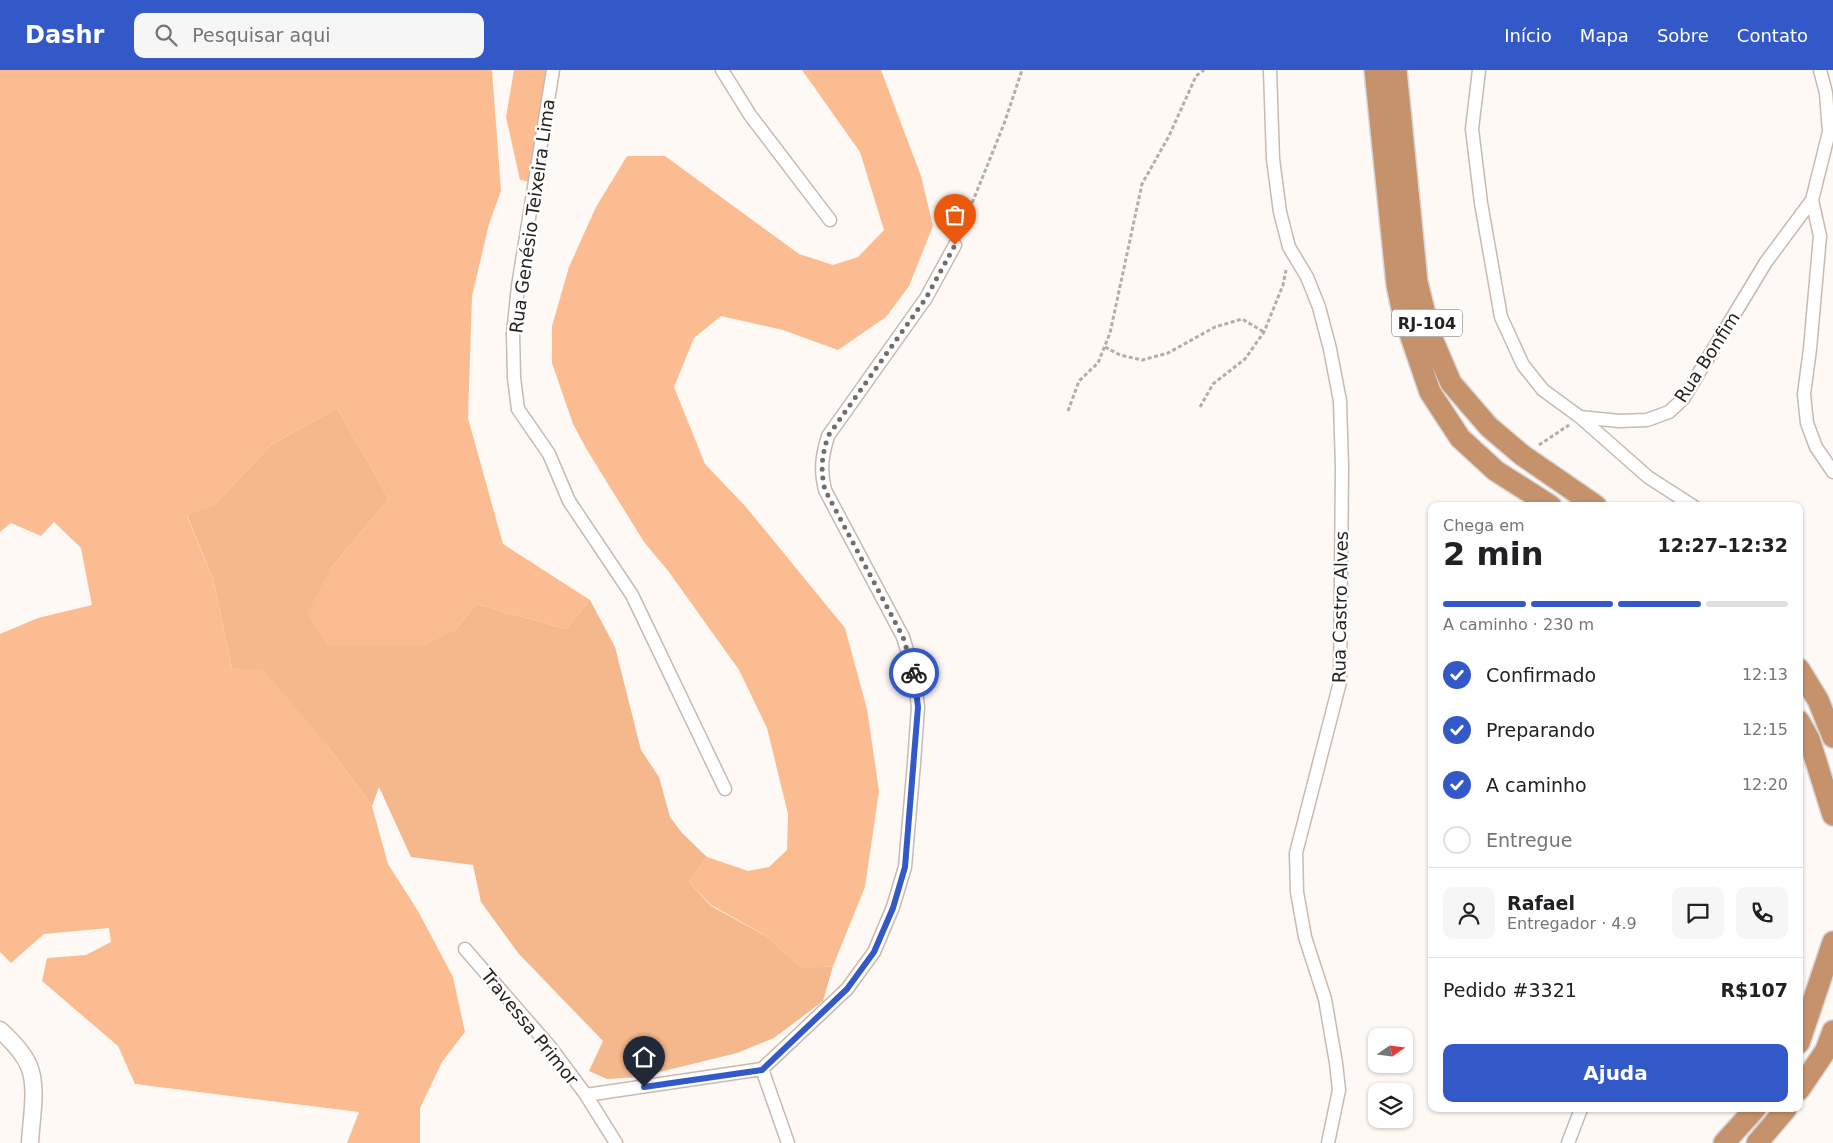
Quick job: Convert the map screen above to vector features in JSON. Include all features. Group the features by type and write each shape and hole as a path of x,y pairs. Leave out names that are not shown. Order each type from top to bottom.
{"highway":[{"name":"RJ-104","path":"1375,70 1397,285 1403,313 1430,392 1460,438 1496,471 1545,502"},
{"name":"RJ-104","path":"1396,70 1417,282 1430,334 1451,383 1489,427 1522,455 1590,502"},
{"path":"1803,676 1818,700 1833,737"},
{"path":"1803,728 1809,738 1833,815"},
{"path":"1803,1031 1833,942"},
{"path":"1803,1084 1831,1044"},
{"path":"1724,1143 1752,1112"},
{"path":"1757,1143 1783,1112"}],"street":[{"name":"Rua Genésio Teixeira Lima","path":"553,70 517,296 514,334 514,378 518,409 549,454 569,501 632,595 725,789"},
{"path":"722,70 750,115 830,220"},
{"name":"Rua Castro Alves","path":"1270,70 1272,159 1280,212 1289,247 1307,277 1319,307 1330,349 1340,401 1342,467 1340,682 1296,853 1297,892 1303,928 1325,999 1338,1081 1336,1109 1328,1143"},
{"name":"Rua Bonfim","path":"1479,70 1472,129 1490,265 1501,317 1523,366 1542,390 1580,417 1619,421 1648,420 1669,412 1683,399 1766,262 1812,200 1829,132 1830,94 1820,70"},
{"path":"1812,200 1820,236 1804,394 1807,423 1816,447 1833,472"},
{"path":"788,1143 762,1070 847,989 874,952 893,908 905,867 918,707 914,672 903,637 825,490 820,472 822,456 828,436 926,298 955,245"},
{"path":"1580,417 1648,476 1686,502"},
{"name":"Travessa Primor","path":"466,949 551,1048 586,1095 762,1070"},
{"path":"0,1030 14,1042 29,1066 33,1089 30,1143"},
{"path":"586,1095 616,1143"},
{"path":"1568,1143 1579,1112"}],"path":[{"path":"955,245 1004,124 1022,70"},
{"path":"1068,411 1079,382 1098,363 1110,333 1142,184 1169,136 1196,76 1204,70"},
{"path":"1200,407 1213,384 1245,359 1264,332 1283,285 1289,247"},
{"path":"1105,347 1120,355 1142,360 1168,353 1215,327 1242,319 1264,332"},
{"path":"1522,455 1580,417"}],"shaded area":[{"path":"0,70 492,70 501,191 489,224 472,296 468,418 503,544 590,600 566,629 476,604 455,630 424,646 328,646 307,614 330,569 389,499 337,408 271,445 214,505 187,516 213,579 232,668 264,670 326,744 372,806 388,864 418,911 453,977 465,1032 442,1062 420,1108 420,1143 347,1143 359,1112 135,1084 118,1046 42,981 47,958 86,955 111,942 109,928 44,934 11,963 0,952 0,634 38,618 92,605 81,548 54,522 41,536 11,523 0,532"},
{"path":"514,70 548,70 531,182 520,180 506,117"},
{"path":"802,70 881,70 921,176 933,226 909,286 886,317 838,350 783,330 721,316 694,338 674,387 705,464 746,507 845,628 867,709 879,791 865,887 833,966 803,969 766,936 711,905 689,882 707,857 748,871 769,867 787,850 788,814 767,728 739,670 669,572 644,542 587,450 573,424 552,363 552,326 569,267 596,207 627,156 665,156 799,254 833,265 858,257 884,230 860,152"},
{"path":"337,408 389,499 330,569 455,630 476,604 566,629 590,600 615,647 641,750 659,777 670,817 682,833 707,857 689,882 711,906 766,936 802,968 833,966 823,1001 774,1038 737,1053 639,1077 607,1079 589,1071 603,1041 519,954 481,902 473,865 411,857 379,787 372,806 326,744 232,668 213,579 187,515 214,505 271,445"}],"way so far":[{"path":"914,673 903,637 825,490 820,472 822,456 828,436 926,298 955,245"}],"route":[{"path":"644,1087 762,1070 847,989 874,952 893,908 905,867 918,707 914,673"}]}
